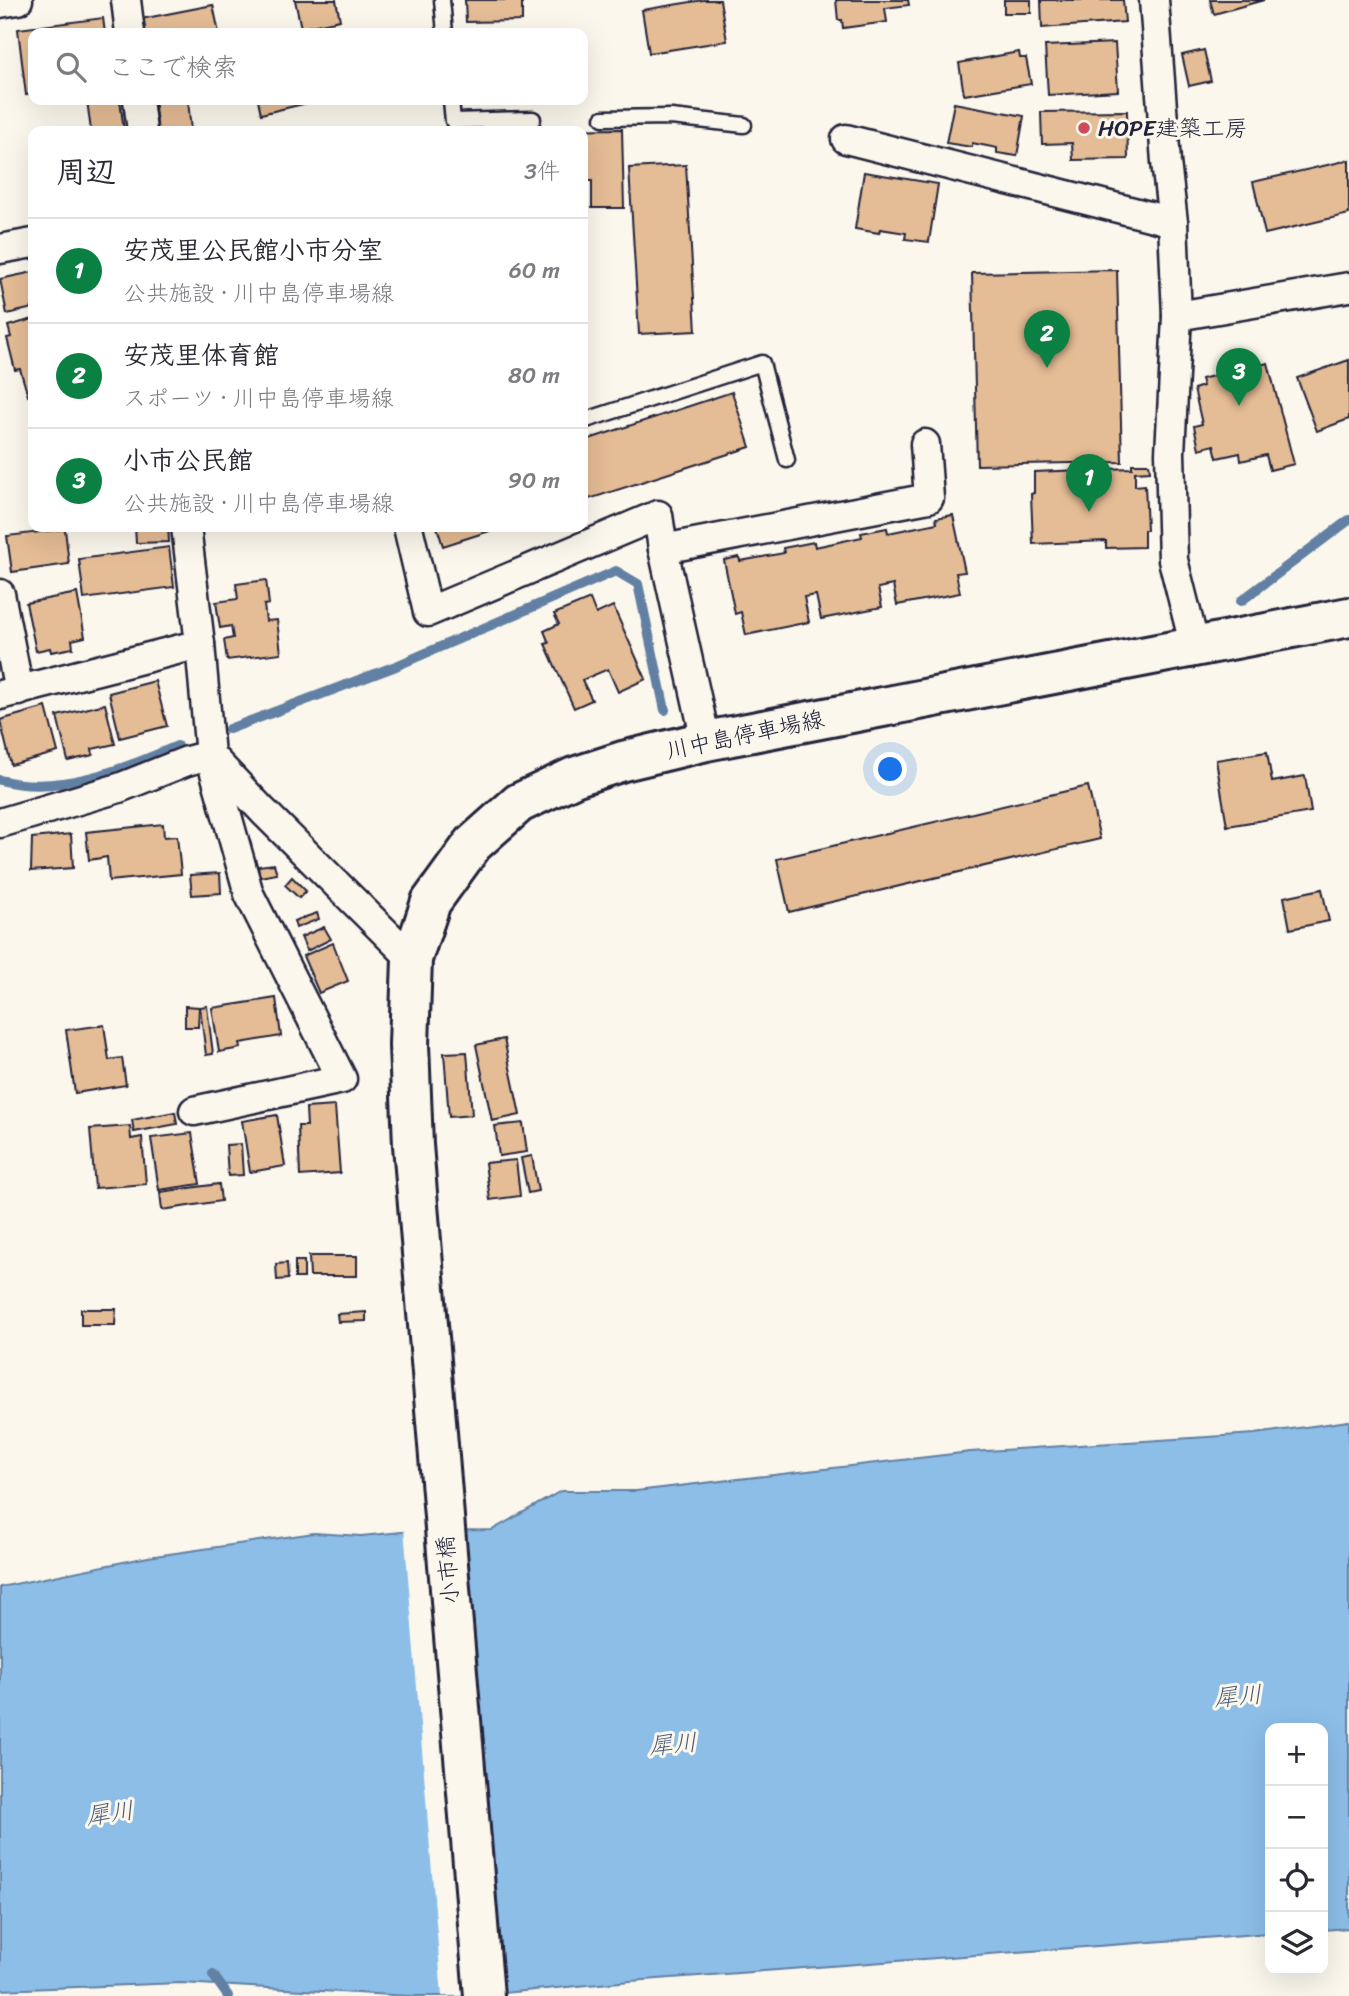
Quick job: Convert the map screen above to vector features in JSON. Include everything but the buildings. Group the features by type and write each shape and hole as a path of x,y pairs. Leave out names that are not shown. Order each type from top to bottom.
{"main road":[{"name":"川中島停車場線","path":"413,1144 409,1045 412,959 431,902 472,844 519,803 574,777 624,761 706,741 1349,617"},
{"name":"小市橋","path":"413,1144 484,1996"}],"street":[{"path":"0,3 19,0"},
{"path":"126,0 129,28"},
{"path":"1154,0 1173,222 1177,317 1170,453 1173,560 1195,647"},
{"path":"139,105 141,126"},
{"path":"846,139 1173,222"},
{"path":"0,249 28,244"},
{"path":"1177,317 1349,288"},
{"path":"663,549 929,498 925,444"},
{"path":"409,532 428,612 658,515 663,549 706,741"},
{"path":"187,532 210,755 249,894 342,1080 194,1111"},
{"path":"0,594 10,693 200,644"},
{"path":"0,823 119,788 187,761 210,755"},
{"path":"210,755 412,959"}],"lane":[{"path":"442,0 445,28"},
{"path":"451,105 453,121 533,119"},
{"path":"603,118 671,117 744,125"},
{"path":"588,419 762,363 787,460"}],"water":[{"name":"犀川","path":"1349,1421 1349,1928 1328,1930 1328,1723 1265,1723 1265,1933 631,1981 469,1996 409,1996 181,1983 0,1990 0,1587 148,1557 314,1533 361,1536 412,1531 492,1530 561,1491 636,1491 970,1452 1255,1434"}],"pier":[{"path":"461,1527 501,1996 442,1996 404,1528"}],"waterway":[{"path":"1241,601 1349,520"},
{"path":"229,729 396,666 616,571 638,584 665,710"},
{"path":"0,780 45,785 91,778 177,746"},
{"path":"213,1975 228,1996"}],"place":[{"name":"HOPE建築工房","path":"1084,128"},
{"name":"安茂里体育館","path":"1047,368"},
{"name":"小市公民館","path":"1239,406"},
{"name":"安茂里公民館小市分室","path":"1089,512"}]}
